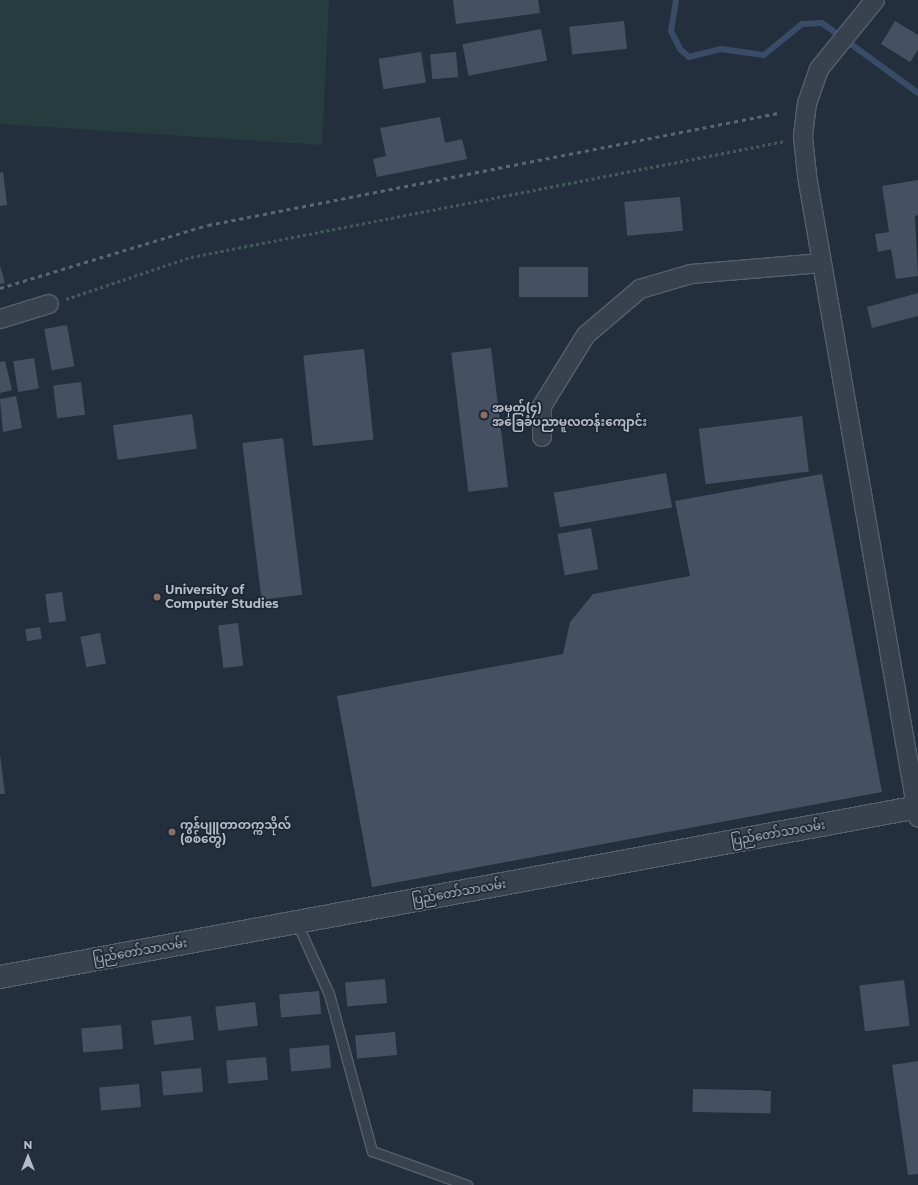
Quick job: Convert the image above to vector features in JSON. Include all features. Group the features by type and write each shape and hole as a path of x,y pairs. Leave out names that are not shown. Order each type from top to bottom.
{"street":[{"path":"875,0 832,52 812,84 803,137 822,263 917,811"},
{"path":"542,438 542,406 586,335 640,289 691,274 822,263"},
{"path":"0,319 49,304"},
{"name":"ပြည်တော်သာလမ်း","path":"0,977 297,922 917,811"}],"lane":[{"path":"297,922 330,994 372,1151 467,1185"}],"path":[{"path":"49,304 191,257 803,137"}],"green space":[{"path":"0,0 329,0 322,145 0,124"}],"building":[{"path":"453,0 538,0 540,13 456,24"},
{"path":"624,21 627,49 572,55 569,27"},
{"path":"895,21 918,35 918,50 910,62 881,44"},
{"path":"541,29 547,60 469,76 462,44"},
{"path":"421,52 426,83 383,89 379,59"},
{"path":"456,52 458,77 432,79 430,54"},
{"path":"440,117 445,143 462,139 467,159 377,177 373,159 386,156 380,128"},
{"path":"3,172 7,205 0,206 0,173"},
{"path":"918,180 918,215 915,216 918,276 896,279 891,249 878,252 875,234 889,232 882,186"},
{"path":"680,197 683,231 627,236 624,202"},
{"path":"0,266 5,283 0,284"},
{"path":"519,267 588,267 588,297 519,297"},
{"path":"918,293 918,316 872,328 867,307"},
{"path":"67,325 74,366 52,370 44,329"},
{"path":"491,348 508,487 468,492 451,353"},
{"path":"364,349 374,440 313,446 303,355"},
{"path":"34,358 39,389 18,392 13,361"},
{"path":"5,361 12,390 0,393 0,362"},
{"path":"81,382 85,415 57,418 53,385"},
{"path":"16,396 22,428 3,432 0,399"},
{"path":"192,414 197,449 118,460 113,425"},
{"path":"802,416 809,472 706,484 699,429"},
{"path":"283,438 302,595 262,600 242,443"},
{"path":"666,473 672,507 560,527 554,493"},
{"path":"822,474 882,792 372,887 337,696 563,654 570,622 593,594 690,576 675,501"},
{"path":"591,528 598,569 565,575 558,534"},
{"path":"62,592 66,621 49,623 45,594"},
{"path":"238,623 243,666 223,668 218,625"},
{"path":"40,627 42,639 27,641 25,629"},
{"path":"100,633 106,663 86,667 80,637"},
{"path":"0,754 5,794 0,794"},
{"path":"385,979 387,1003 347,1006 345,982"},
{"path":"904,980 910,1026 865,1031 859,985"},
{"path":"319,991 321,1014 281,1017 279,994"},
{"path":"255,1002 258,1026 218,1031 215,1007"},
{"path":"191,1016 194,1040 154,1045 151,1021"},
{"path":"121,1025 123,1049 83,1052 81,1028"},
{"path":"395,1032 397,1055 357,1058 355,1035"},
{"path":"329,1045 331,1068 291,1071 289,1048"},
{"path":"266,1057 268,1080 228,1083 226,1060"},
{"path":"918,1061 918,1174 908,1175 892,1065"},
{"path":"201,1068 203,1092 163,1095 161,1071"},
{"path":"139,1084 141,1107 101,1110 99,1087"},
{"path":"693,1089 771,1090 771,1113 693,1112"}],"waterway":[{"path":"676,0 671,31 680,49 689,57 721,49 764,55 802,24 822,23 918,93"}],"railway":[{"path":"0,288 208,225 778,113"}],"place":[{"name":"အမှတ်(၄) အခြေခံပညာမူလတန်းကျောင်း","path":"484,415"},
{"name":"University of Computer Studies","path":"157,597"},
{"name":"ကွန်ပျူတာတက္ကသိုလ် (စစ်တွေ)","path":"172,832"}]}
